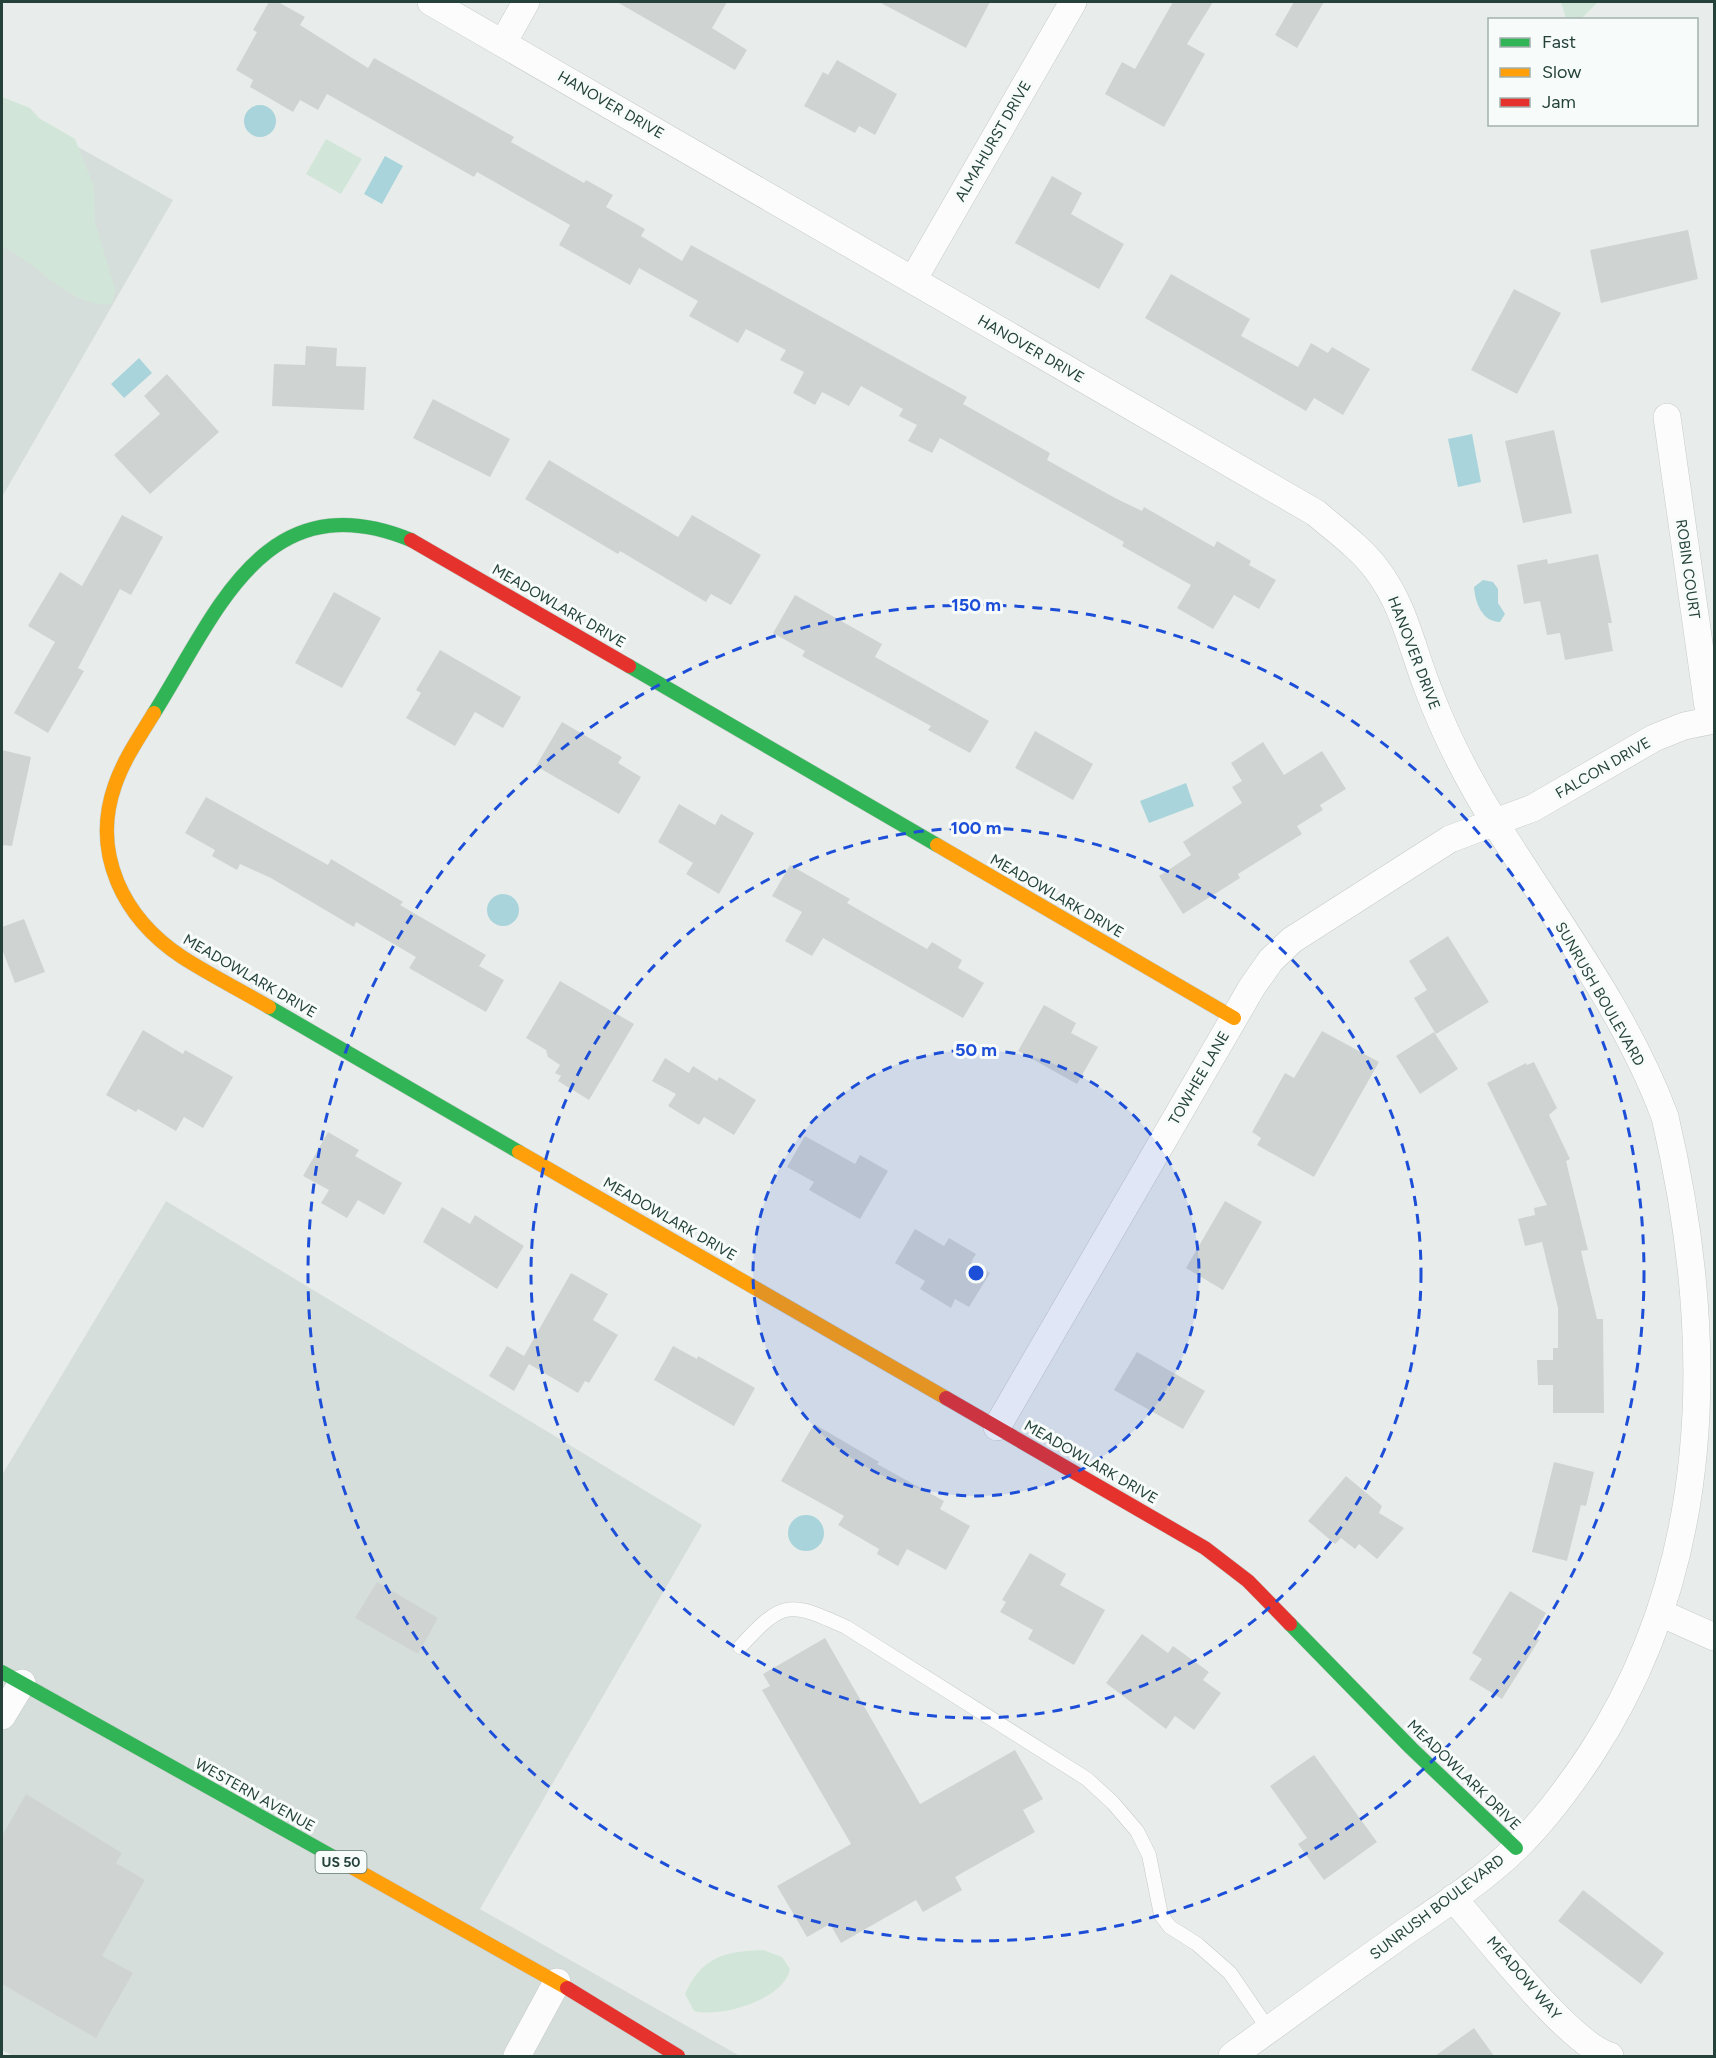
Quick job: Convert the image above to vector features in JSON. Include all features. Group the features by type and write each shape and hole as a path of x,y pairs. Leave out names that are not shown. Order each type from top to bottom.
{"street":[{"name":"HANOVER DRIVE","path":"431,2 1316,513 1349,540 1376,568 1396,600 1440,720 1495,824"},
{"path":"503,43 526,2"},
{"name":"ALMAHURST DRIVE","path":"913,280 1073,2"},
{"name":"ROBIN COURT","path":"1667,417 1712,721"},
{"name":"MEADOWLARK DRIVE","path":"1234,1018 420,544 399,534 354,524 331,524 308,528 267,550 250,565 221,602 141,735 119,775 111,796 106,820 106,843 110,866 118,888 130,909 162,942 1196,1542 1248,1581 1411,1748 1516,1848"},
{"name":"FALCON DRIVE","path":"1495,824 1533,808 1654,738 1684,726 1712,721"},
{"name":"TOWHEE LANE","path":"997,1427 1234,1018 1271,960 1292,940 1450,839 1495,824"},
{"name":"SUNRUSH BOULEVARD","path":"1232,2056 1453,1898 1516,1848 1565,1792 1616,1718 1665,1615 1694,1534 1708,1446 1710,1334 1706,1224 1686,1179 1665,1115 1647,1074 1610,1005 1495,824"},
{"path":"1665,1615 1714,1637"},
{"path":"2,1716 12,1678"},
{"name":"WESTERN AVENUE","path":"12,1678 557,1982 678,2056"},
{"name":"MEADOW WAY","path":"1453,1898 1571,2032 1602,2055"},
{"path":"517,2056 557,1982"}],"lane":[{"path":"740,1647 767,1617 785,1609 805,1609 846,1627 1088,1779 1137,1831 1149,1855 1155,1898 1161,1915 1170,1927 1197,1944 1230,1973 1269,2030"}],"shaded area":[{"path":"2,110 55,134 173,200 2,497"},
{"path":"166,1201 702,1525 480,1909 740,2056 13,2056 2,2050 2,1475"}],"green space":[{"path":"1561,2 1598,2 1582,18 1566,18"},
{"path":"2,97 30,108 39,118 75,139 94,187 95,222 115,290 112,304 81,299 67,292 16,254 2,247"},
{"path":"326,139 362,159 341,194 306,174"},
{"path":"763,1950 782,1957 790,1969 785,1980 776,1990 764,1998 734,2009 719,2012 694,2011 685,1994 691,1982 707,1964 716,1958 737,1952"}],"water":[{"path":"260,105 271,110 276,121 271,132 260,137 249,132 244,121 249,110"},
{"path":"385,156 403,166 382,204 364,194"},
{"path":"139,358 152,373 124,398 111,384"},
{"path":"1472,434 1481,482 1458,487 1448,439"},
{"path":"1483,580 1493,582 1498,589 1498,603 1505,614 1500,622 1488,619 1478,605 1474,587"},
{"path":"1186,783 1194,806 1149,823 1140,801"},
{"path":"503,894 514,899 519,910 514,921 503,926 492,921 487,910 492,899"},
{"path":"806,1515 819,1520 824,1533 819,1546 806,1551 793,1546 788,1533 793,1520"}],"building":[{"path":"269,2 278,2 305,17 300,25 368,68 374,58 514,137 511,142 584,183 586,180 613,195 606,207 645,229 641,236 682,261 691,245 967,397 963,404 1050,453 1047,460 1115,498 1142,511 1144,507 1214,547 1217,541 1251,561 1249,565 1276,580 1259,609 1234,595 1213,629 1177,608 1191,585 1122,546 1124,542 940,438 932,453 908,441 917,425 899,416 903,409 861,386 849,406 822,392 815,405 793,393 804,372 780,360 786,350 746,329 738,343 689,316 698,301 639,268 630,285 559,245 570,225 477,172 474,177 327,94 318,110 300,100 293,112 250,87 253,80 236,70 257,32 253,30"},
{"path":"617,2 727,2 712,28 747,50 735,70"},
{"path":"879,2 990,2 966,48"},
{"path":"1173,2 1213,2 1187,44 1205,54 1164,127 1105,94 1122,62 1135,69"},
{"path":"1294,2 1324,2 1297,48 1275,35"},
{"path":"837,60 897,94 875,135 859,126 855,133 804,106 823,72 828,75"},
{"path":"1052,176 1082,193 1071,214 1124,244 1099,289 1015,243"},
{"path":"1688,230 1698,279 1601,303 1590,250"},
{"path":"1171,274 1250,319 1241,336 1298,367 1311,343 1328,353 1332,347 1370,369 1343,415 1314,398 1306,411 1145,318"},
{"path":"1514,289 1561,313 1517,394 1471,370"},
{"path":"306,346 337,348 336,366 366,367 364,410 272,406 274,364 305,365"},
{"path":"167,374 219,432 150,494 114,455 160,414 144,396"},
{"path":"433,399 510,439 490,477 413,438"},
{"path":"1554,430 1572,513 1523,523 1505,441"},
{"path":"549,460 678,537 692,515 761,555 731,605 711,594 706,602 620,551 618,554 525,499"},
{"path":"122,515 163,537 131,595 120,589 78,668 84,671 48,733 14,713 55,642 28,626 60,572 82,586"},
{"path":"1598,554 1612,623 1608,623 1613,651 1565,660 1560,633 1547,635 1540,601 1524,604 1517,565 1547,559 1548,564"},
{"path":"334,592 381,618 342,688 295,663"},
{"path":"795,595 882,644 875,657 989,721 970,753 928,730 931,726 802,656 805,651 773,633"},
{"path":"440,650 521,697 503,728 475,712 455,746 406,718 421,693 416,690"},
{"path":"562,722 622,757 618,763 641,777 619,814 536,766"},
{"path":"1035,731 1093,764 1073,800 1015,768"},
{"path":"1263,742 1284,775 1322,751 1346,789 1320,805 1323,810 1297,826 1302,834 1238,874 1240,878 1183,914 1159,876 1191,855 1183,842 1242,803 1232,787 1242,781 1231,763"},
{"path":"2,750 31,757 12,846 2,845"},
{"path":"206,797 328,865 331,859 403,902 400,905 486,955 479,966 504,980 486,1012 409,968 416,957 356,922 354,927 271,878 240,864 237,870 212,856 215,850 185,833"},
{"path":"679,804 715,825 721,814 754,833 719,894 686,874 693,863 658,842"},
{"path":"790,865 850,899 847,903 927,949 932,942 962,960 958,968 984,983 963,1018 823,938 812,956 785,941 802,912 772,896"},
{"path":"24,919 45,972 15,983 2,949 2,927"},
{"path":"1448,936 1489,1002 1436,1034 1414,998 1427,990 1409,961"},
{"path":"560,981 634,1024 589,1100 558,1081 561,1076 555,1073 560,1065 548,1057 546,1050 526,1038"},
{"path":"1044,1005 1076,1023 1071,1033 1098,1047 1077,1084 1018,1051"},
{"path":"143,1030 183,1054 185,1050 233,1077 203,1128 184,1117 176,1131 138,1109 136,1112 106,1095"},
{"path":"1322,1031 1379,1062 1314,1177 1257,1145 1261,1138 1252,1132 1285,1073 1294,1078"},
{"path":"1434,1032 1458,1069 1420,1094 1396,1056"},
{"path":"665,1058 689,1073 693,1066 717,1081 719,1077 756,1100 734,1135 704,1117 699,1125 668,1106 676,1094 652,1081"},
{"path":"1534,1062 1557,1108 1549,1115 1570,1159 1566,1161 1588,1250 1581,1251 1597,1319 1603,1319 1604,1413 1553,1413 1553,1385 1538,1385 1537,1360 1553,1360 1553,1348 1558,1348 1558,1308 1542,1242 1525,1246 1518,1219 1535,1215 1534,1208 1547,1205 1487,1083 1526,1063 1527,1065"},
{"path":"328,1132 359,1150 355,1156 402,1183 384,1215 358,1200 347,1218 321,1203 329,1190 303,1176"},
{"path":"805,1136 855,1164 860,1155 888,1171 860,1219 809,1190 814,1182 787,1167"},
{"path":"1225,1201 1262,1222 1223,1290 1186,1268"},
{"path":"442,1207 470,1224 475,1215 524,1246 497,1289 423,1242"},
{"path":"915,1229 944,1246 949,1238 976,1254 971,1262 990,1273 969,1307 955,1299 951,1308 920,1289 925,1281 895,1263"},
{"path":"571,1273 608,1294 593,1320 618,1335 589,1383 585,1381 578,1393 529,1364 514,1391 489,1376 507,1346 524,1356"},
{"path":"673,1346 697,1359 698,1356 755,1388 734,1426 654,1380"},
{"path":"1137,1352 1205,1391 1183,1429 1114,1390"},
{"path":"814,1424 879,1462 877,1464 944,1501 940,1509 970,1526 946,1570 907,1549 898,1566 877,1554 879,1549 838,1525 844,1516 781,1481"},
{"path":"1554,1462 1594,1472 1586,1506 1581,1505 1567,1561 1532,1552"},
{"path":"1346,1476 1382,1506 1379,1513 1404,1528 1377,1559 1359,1544 1355,1549 1341,1538 1335,1544 1308,1521"},
{"path":"1030,1553 1066,1574 1060,1585 1105,1610 1074,1665 1028,1639 1033,1630 1000,1612 1006,1602 1002,1600"},
{"path":"377,1582 438,1618 418,1654 355,1618"},
{"path":"1510,1591 1546,1613 1533,1636 1539,1640 1502,1699 1469,1679 1482,1659 1472,1653"},
{"path":"1142,1634 1168,1653 1173,1646 1209,1672 1203,1680 1221,1693 1194,1730 1175,1716 1166,1729 1106,1683"},
{"path":"825,1638 920,1804 1015,1750 1043,1799 1023,1810 1035,1832 955,1877 962,1890 923,1912 916,1900 841,1943 830,1924 807,1937 777,1886 851,1844 762,1690 770,1686 763,1674"},
{"path":"1314,1755 1377,1842 1324,1880 1298,1844 1307,1838 1270,1786"},
{"path":"26,1794 122,1853 116,1863 145,1880 102,1956 133,1973 96,2038 2,1984 2,1836"},
{"path":"1583,1890 1664,1953 1641,1984 1558,1921"},
{"path":"1474,2028 1494,2056 1435,2056"}],"traffic: fast":[{"path":"154,713 224,598 251,566 282,542 318,528 360,526 411,540"},
{"path":"629,666 937,845"},
{"path":"269,1007 519,1152"},
{"path":"1290,1624 1411,1748 1516,1848"},
{"path":"2,1672 337,1859"}],"traffic: slow":[{"path":"154,713 123,766 115,785 109,810 107,835 110,859 117,882 143,923 161,941 193,964 269,1007"},
{"path":"937,845 1234,1018"},
{"path":"519,1152 946,1398"},
{"path":"337,1859 567,1988"}],"traffic: jam":[{"path":"411,540 629,666"},
{"path":"946,1398 1205,1548 1248,1581 1290,1624"},
{"path":"567,1988 678,2056"}]}
